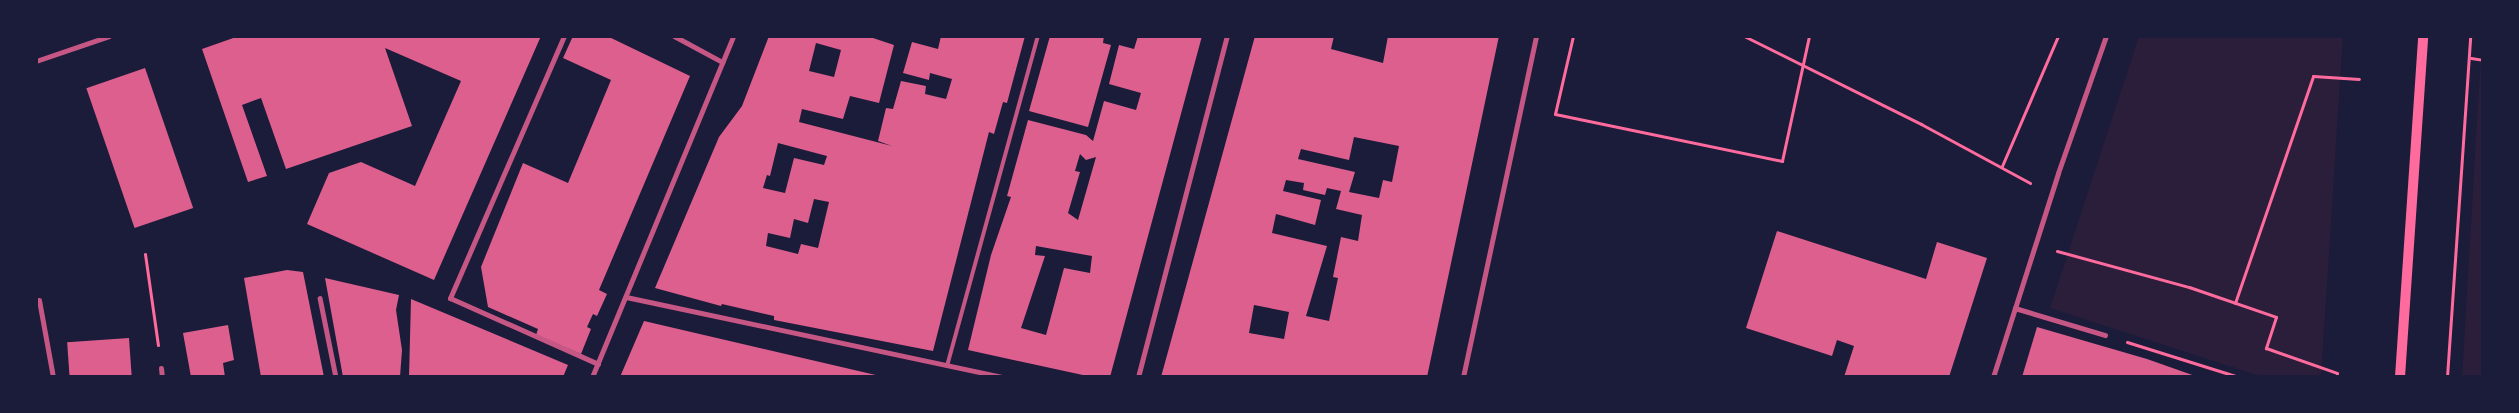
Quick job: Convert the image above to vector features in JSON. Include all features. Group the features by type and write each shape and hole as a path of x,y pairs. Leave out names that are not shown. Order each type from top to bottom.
{"main road":[{"path":"2400,377 2422,36"}],"street":[{"path":"36,61 109,36"},
{"path":"564,36 450,298 598,364"},
{"path":"674,36 722,62"},
{"path":"592,377 733,36"},
{"path":"1138,377 1227,36"},
{"path":"1463,377 1536,36"},
{"path":"1993,377 2106,36"},
{"path":"626,297 1000,377"},
{"path":"320,298 336,377"},
{"path":"39,300 53,377"},
{"path":"2015,308 2105,335"},
{"path":"161,368 162,377"}],"lane":[{"path":"947,366 1038,36"}],"path":[{"path":"1573,36 1555,114 1782,161 1808,36"},
{"path":"1744,36 2002,166 2036,187"},
{"path":"2002,166 2058,36"},
{"path":"2447,377 2471,58 2470,36"},
{"path":"2471,58 2483,60"},
{"path":"2235,303 2313,76 2359,79"},
{"path":"2057,251 2235,303 2276,317 2266,348 2337,373 2337,377"},
{"path":"145,254 161,368"},
{"path":"2105,335 2239,377"}],"shaded area":[{"path":"2139,36 2343,36 2321,377 2263,377 2050,308"},
{"path":"2482,36 2483,377 2462,377"}],"building":[{"path":"239,36 541,36 434,280 307,224 329,173 361,162 415,186 461,81 385,48 412,126 286,169 261,98 242,105 267,176 248,182 202,49"},
{"path":"573,36 607,36 690,76 599,290 607,294 597,316 593,314 587,327 591,329 581,354 536,335 538,329 488,307 481,267 523,163 568,183 611,80 563,58"},
{"path":"769,36 867,36 894,45 879,103 850,96 843,119 802,109 799,122 892,146 878,141 886,108 893,109 901,81 926,86 925,94 946,99 952,79 930,73 929,80 903,73 912,42 938,49 941,36 1025,36 1007,103 1003,102 994,134 989,132 933,351 774,320 774,316 722,304 721,306 655,288 719,137 742,106","holes":["816,43 841,50 834,77 809,71","778,143 827,156 824,165 794,158 785,193 763,188 767,175 770,176","814,199 829,202 818,248 801,244 798,254 766,246 768,233 790,238 794,219 808,223"]},
{"path":"1050,36 1104,36 1103,43 1111,45 1088,127 1029,111"},
{"path":"1138,36 1202,36 1110,377 1092,377 968,350 991,255 1011,197 1007,196 1028,120 1086,135 1093,141 1104,101 1136,110 1141,93 1109,84 1119,45 1134,49","holes":["1080,154 1086,160 1096,157 1078,220 1068,213 1080,172 1075,171","1036,246 1092,256 1090,273 1064,268 1046,335 1021,328 1045,256 1035,255"]},
{"path":"1255,36 1334,36 1331,49 1383,63 1388,36 1499,36 1427,377 1161,377","holes":["1354,137 1399,146 1392,182 1383,180 1379,198 1349,192 1355,172 1298,159 1301,149 1349,160","1286,180 1304,183 1303,190 1325,195 1327,188 1341,191 1336,209 1362,215 1358,241 1341,237 1333,277 1338,278 1329,321 1306,316 1327,246 1272,233 1276,214 1315,225 1321,200 1283,191","1254,305 1289,312 1284,339 1249,333"]},
{"path":"145,68 193,208 135,228 86,88"},
{"path":"1777,231 1926,279 1937,242 1987,258 1949,377 1844,377 1854,346 1837,340 1832,356 1746,328"},
{"path":"287,270 303,272 324,377 261,377 244,278"},
{"path":"325,278 399,295 396,310 402,350 400,377 343,377"},
{"path":"411,299 568,365 563,377 409,377"},
{"path":"644,321 880,376 880,377 620,377"},
{"path":"228,325 234,360 223,363 225,377 191,377 183,333"},
{"path":"2037,327 2147,359 2198,377 2022,377"},
{"path":"129,338 132,377 70,377 67,342"}]}
